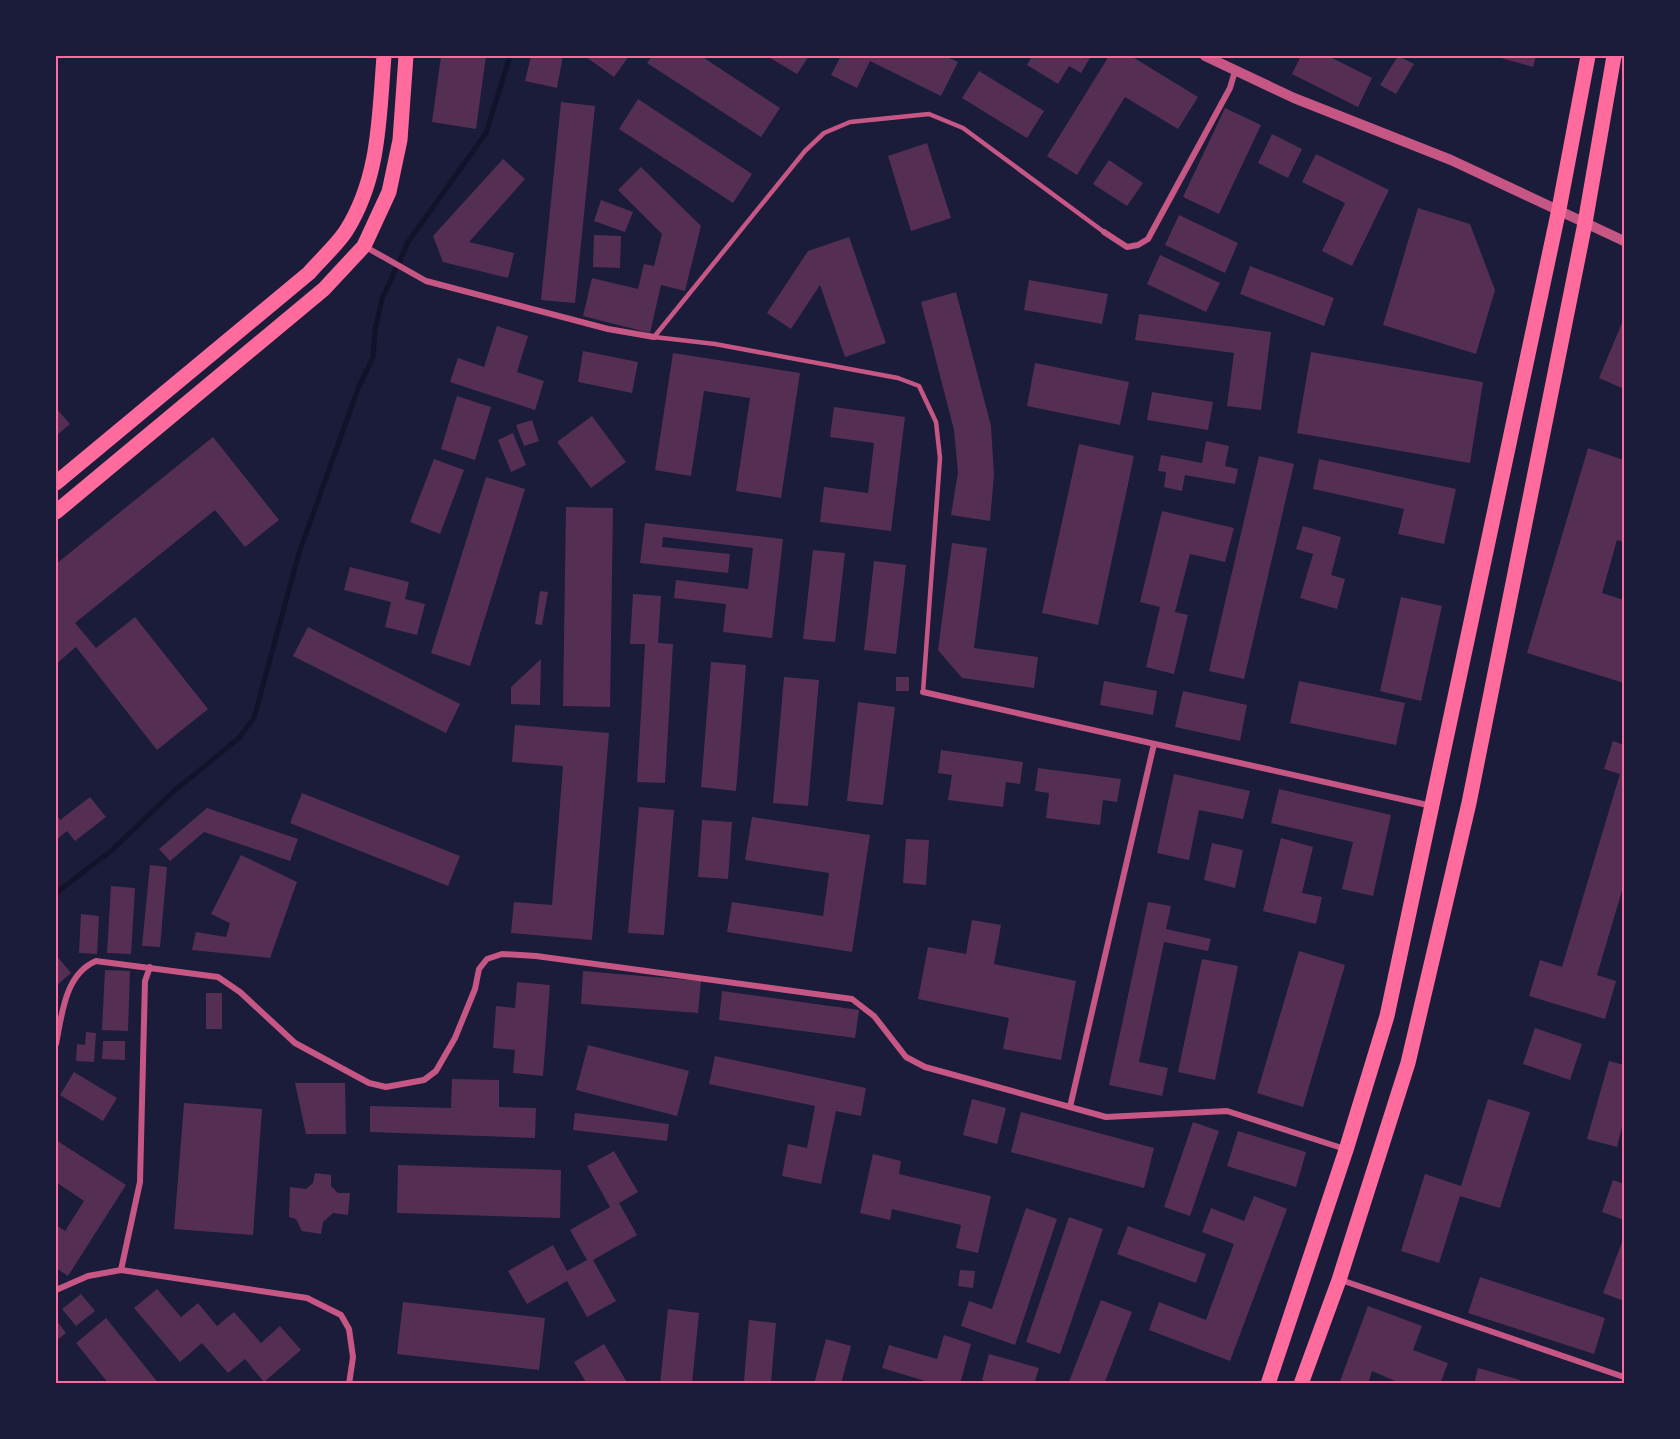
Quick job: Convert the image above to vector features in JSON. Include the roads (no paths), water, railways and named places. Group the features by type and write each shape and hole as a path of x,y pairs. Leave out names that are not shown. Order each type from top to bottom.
{"main road":[{"path":"56,483 309,273 345,232 369,186 378,140 384,56"},
{"path":"56,512 324,290 364,246 389,192 400,140 406,56"},
{"path":"1268,1383 1346,1150 1387,1016 1559,209 1588,56"},
{"path":"1301,1383 1340,1280 1408,1062 1467,814 1585,223 1614,56"}],"street":[{"path":"1205,56 1294,98 1440,156 1624,241"},
{"path":"1104,232 1127,248 1138,246 1148,238 1230,88 1235,71"},
{"path":"364,246 426,282 608,328 654,337"},
{"path":"923,692 1432,807"},
{"path":"1070,1107 1154,744"},
{"path":"56,1044 71,983 78,971 96,961 150,967 218,977 295,1043 369,1083 386,1087 424,1080 436,1071 455,1038 475,989 479,969 487,959 502,954 536,956 852,999 874,1016 906,1057 925,1067 1070,1107 1118,1117 1227,1111 1346,1150"},
{"path":"121,1270 140,1182 145,981 150,967"},
{"path":"56,1290 88,1275 121,1270 307,1298 341,1315 349,1329 353,1357 350,1383"},
{"path":"1340,1280 1624,1377"}],"lane":[{"path":"654,337 805,151 824,133 850,122 929,114 946,118 963,128 1104,232"},
{"path":"654,337 738,348 898,378 919,386 936,422 940,458 923,692"}],"waterway":[{"path":"56,893 112,850 175,790 238,739 254,718 299,553 358,389 373,357 375,330 382,299 408,242 486,133 510,56"}]}
